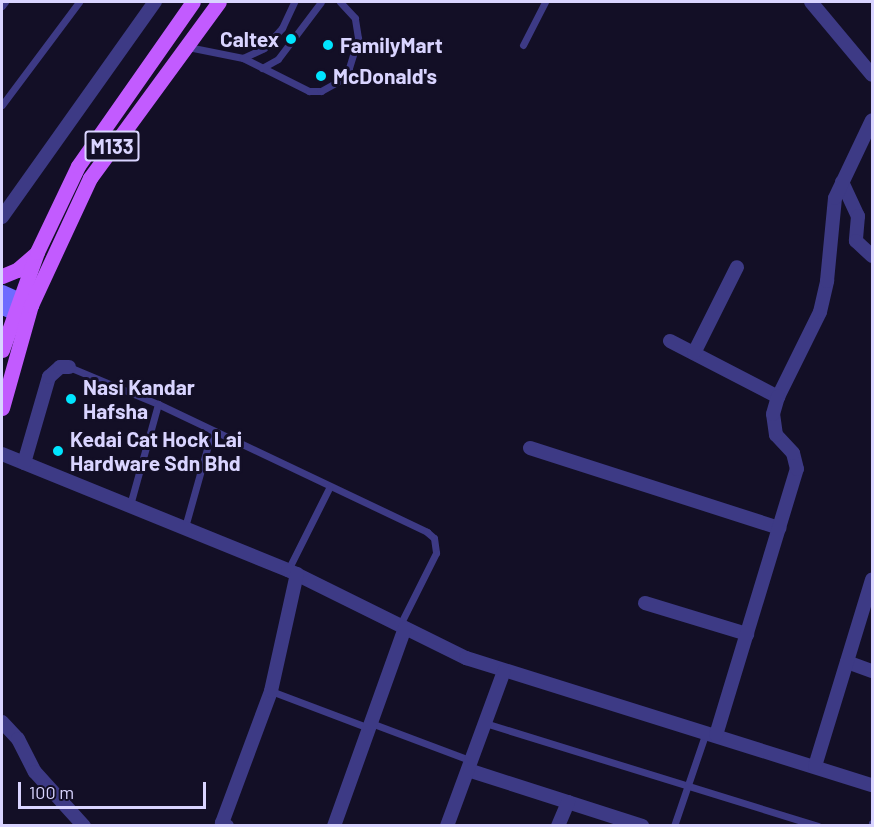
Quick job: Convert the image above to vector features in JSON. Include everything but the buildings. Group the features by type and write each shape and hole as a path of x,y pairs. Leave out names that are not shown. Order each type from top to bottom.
{"main road":[{"name":"M133","path":"2,350 19,308 37,252 78,166 103,125 193,2"},
{"name":"M133","path":"2,408 19,308 90,178 219,2"},
{"path":"2,276 17,270 37,252"}],"street":[{"path":"2,217 155,2"},
{"path":"811,2 873,75"},
{"path":"711,733 747,634 797,469 793,453 776,435 773,414 778,397 822,305 828,281 830,224 842,182 873,120"},
{"path":"842,182 858,216 856,241 873,256"},
{"path":"694,353 737,267"},
{"path":"2,292 19,308"},
{"path":"670,341 778,397"},
{"path":"24,463 49,377 60,367 69,367"},
{"path":"530,448 779,528"},
{"path":"2,454 292,572 466,658 873,785"},
{"path":"227,825 222,823 271,691 292,572"},
{"path":"815,766 873,580"},
{"path":"645,603 747,634"},
{"path":"334,825 403,626"},
{"path":"847,662 873,671"},
{"path":"447,825 504,671"},
{"path":"2,722 18,739 34,772 84,825"},
{"path":"470,766 568,802 642,825"},
{"path":"558,825 568,802"}],"lane":[{"path":"2,6 5,2"},
{"path":"2,105 79,2"},
{"path":"243,58 264,48 282,28 294,2"},
{"path":"262,68 278,59 321,2"},
{"path":"187,47 243,58 309,91 321,91 337,82 349,68 358,38 355,18 340,2"},
{"path":"523,45 545,2"},
{"path":"69,367 158,404 434,538 436,553 403,626"},
{"path":"130,505 158,404"},
{"path":"185,527 212,431"},
{"path":"292,572 329,488"},
{"path":"271,691 370,725 470,766"},
{"path":"485,723 818,825"},
{"path":"674,825 711,733"}],"place":[{"name":"Caltex","path":"291,39"},
{"name":"FamilyMart","path":"328,45"},
{"name":"McDonald's","path":"321,76"},
{"name":"Nasi Kandar Hafsha","path":"71,399"},
{"name":"Kedai Cat Hock Lai Hardware Sdn Bhd","path":"58,451"}]}
